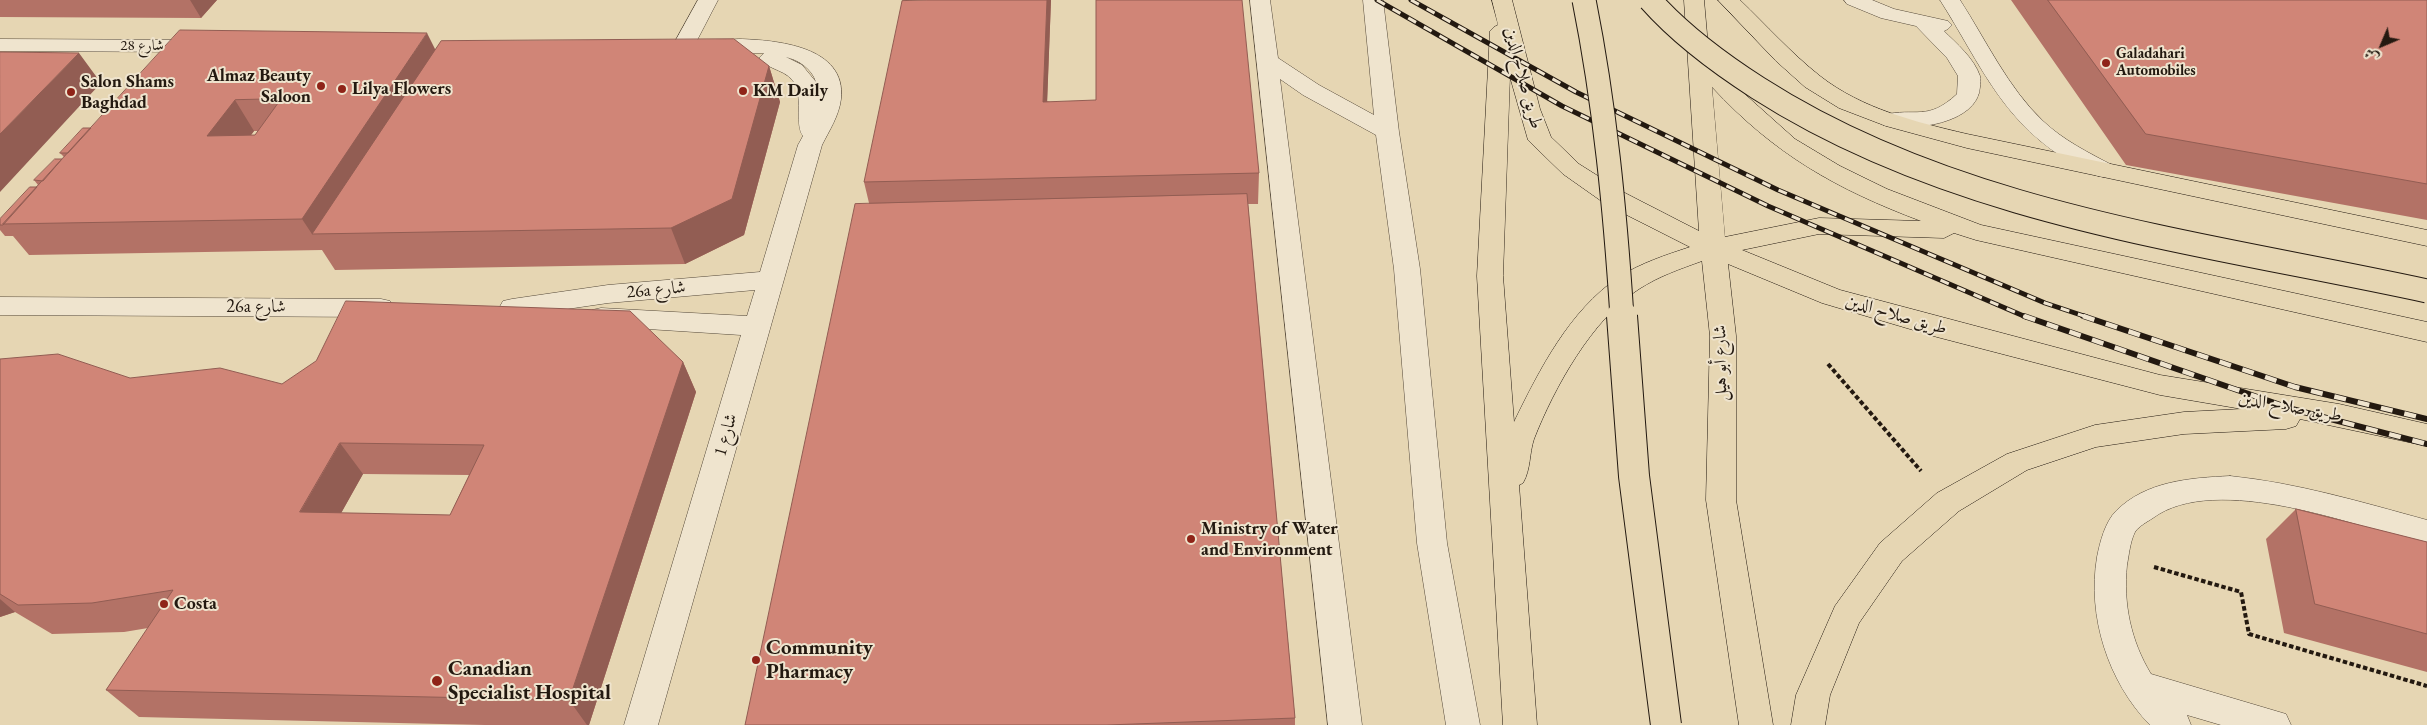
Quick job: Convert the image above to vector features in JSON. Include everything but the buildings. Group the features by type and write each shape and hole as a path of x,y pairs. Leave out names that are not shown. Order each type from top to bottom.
{"main road":[{"name":"طريق صلاح الدين","path":"1502,0 1529,109 1540,140 1571,169 1616,199 1713,248 1832,297 1937,328 2160,385 2339,415 2427,436"},
{"path":"1502,0 1490,276 1520,725"},
{"path":"1584,0 1599,80 1610,172 1631,442 1666,725"},
{"path":"1650,0 1700,48 1750,84 1813,121 1849,139 1908,163 1970,186 2144,233 2427,291"},
{"name":"شارع أبو هيل","path":"1694,0 1713,248 1723,336 1721,500 1756,725"},
{"path":"1728,0 1785,60 1810,81 1848,104 1891,120 1932,132 2106,171 2427,238"},
{"path":"1700,60 1734,98 1788,145 1816,163 1925,214 1976,232 2427,332"},
{"path":"1506,520 1519,441 1552,376 1577,335 1606,302 1629,283 1658,267 1713,248 1820,226 1918,228 1976,232"},
{"path":"1808,725 1813,695 1846,616 1891,552 1948,502 2017,462 2096,436 2184,423 2339,415"}],"street":[{"name":"شارع 1","path":"641,725 810,145 812,97 807,84 797,72 782,62 762,56 683,47 708,0"},
{"path":"1260,0 1269,62 1345,725"},
{"path":"1373,0 1387,132 1407,269 1432,543 1463,725"},
{"path":"1854,0 1888,14 1924,23 1969,28"},
{"path":"1950,0 2013,100 2028,119 2048,137 2106,171"},
{"path":"1891,120 1920,120 1951,112 1968,96 1969,76 1955,54 1924,23"},
{"name":"شارع 28","path":"0,45 228,46"},
{"path":"1269,62 1311,90 1387,132"},
{"name":"26a شارع","path":"758,326 601,317 502,308 608,294 771,280"},
{"name":"26a شارع","path":"0,306 403,308"},
{"path":"2174,725 2139,686 2117,636 2109,593 2112,554 2126,520 2157,498 2200,487 2252,488 2427,534"},
{"path":"2139,686 2274,725"}],"path":[{"path":"1828,364 1925,475"},
{"path":"2148,565 2241,592 2249,634 2427,686"}],"railway":[{"path":"1377,0 1562,106 1768,206 2026,317"},
{"path":"1411,0 1576,92 1778,190 2045,303 2087,317"},
{"path":"2024,316 2292,409 2427,444"},
{"path":"2083,316 2295,387 2427,419"}],"place":[{"name":"Galadahari Automobiles","path":"2106,63"},
{"name":"Almaz Beauty Saloon","path":"321,86"},
{"name":"Lilya Flowers","path":"342,89"},
{"name":"KM Daily","path":"743,91"},
{"name":"Salon Shams Baghdad","path":"71,92"},
{"name":"Ministry of Water and Environment","path":"1191,539"},
{"name":"Costa","path":"164,604"},
{"name":"Community Pharmacy","path":"756,660"},
{"name":"Canadian Specialist Hospital","path":"437,681"}]}
